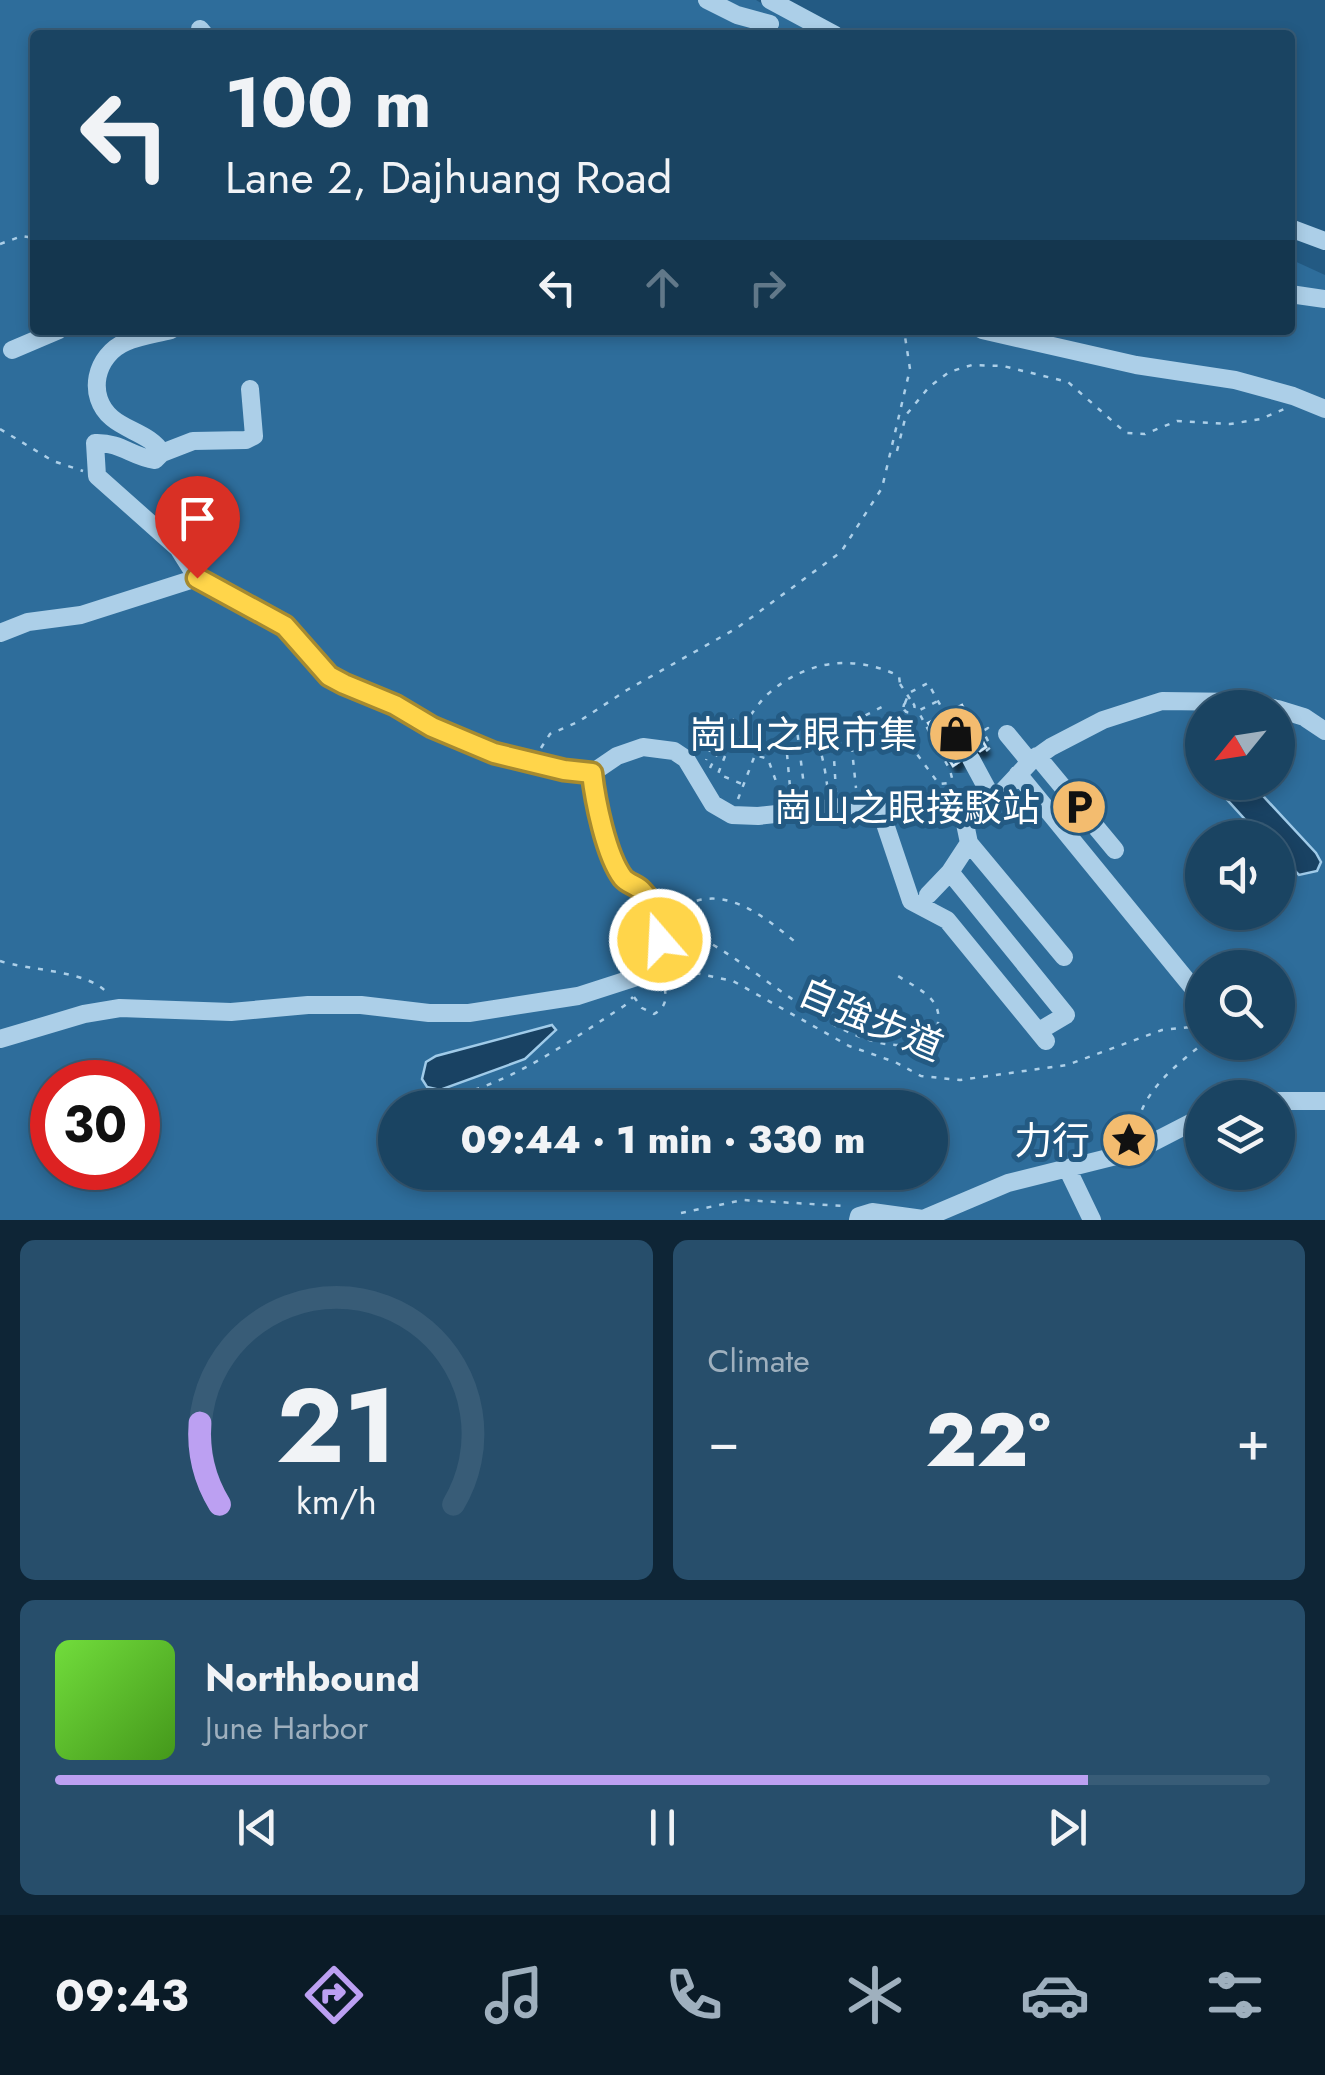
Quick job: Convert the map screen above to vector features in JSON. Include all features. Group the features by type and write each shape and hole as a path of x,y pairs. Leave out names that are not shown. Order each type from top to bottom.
{"street":[{"path":"706,0 771,30 775,3 826,30"},
{"path":"1295,230 1325,241"},
{"path":"1295,295 1325,299"},
{"path":"12,350 47,335"},
{"path":"153,335 123,343 107,356 98,372 95,391 108,415 150,440 162,453"},
{"path":"1005,335 1136,364 1235,380 1325,409"},
{"path":"250,390 254,436 246,440 193,441 162,453 155,460 123,446 95,443 97,476 178,548 197,578 285,626 329,676 474,746 532,763 592,773 617,756 643,747 674,752 686,759 712,804 732,815 758,816 878,803 962,804 992,798 1027,765 1103,720 1162,701 1185,701"},
{"path":"0,632 28,622 80,615 197,578"},
{"path":"1295,714 1325,732"},
{"path":"1002,739 1116,850"},
{"path":"971,759 992,798"},
{"path":"1027,765 1185,965"},
{"path":"1027,765 1185,976"},
{"path":"0,1040 84,1014 120,1008 231,1012 361,1006 429,1014 469,1013 578,996 640,976 654,956 662,924 641,888 624,880 617,866 595,804 592,773"},
{"path":"878,803 910,901 948,920 1042,1036 1066,1015 950,872"},
{"path":"962,804 969,843 1064,957"},
{"path":"928,895 950,872 969,843"},
{"path":"1295,1101 1325,1102"},
{"path":"858,1218 872,1212 923,1219 1008,1183 1136,1152 1185,1127"},
{"path":"1068,1170 1092,1220"}],"path":[{"path":"0,244 30,237"},
{"path":"532,763 550,734 578,722 736,628 841,552 882,488 910,369 905,335"},
{"path":"897,451 906,415 929,388 949,372 972,365 1003,366 1068,382 1126,433 1145,434 1177,421 1230,424 1261,420 1284,409 1292,396"},
{"path":"0,429 53,461 97,476"},
{"path":"744,785 718,774 725,756 718,752 711,769 704,766 710,750 700,746 697,753 688,750 694,735 708,740 744,728 743,724 769,692 808,668 850,662 896,674 904,696 912,702 914,710 909,713 904,709 905,702 909,693 928,684 971,759 992,747 983,731 988,728 1002,739"},
{"path":"835,800 832,724 856,720 882,707 938,784 952,778 918,712 938,701"},
{"path":"905,702 912,702"},
{"path":"849,719 858,804"},
{"path":"732,815 755,755 768,759 783,799 791,800 787,722 807,725 812,731 823,758 829,799"},
{"path":"796,722 806,794 799,797 801,809"},
{"path":"662,924 692,900 726,900 762,914 794,941"},
{"path":"662,924 686,930 786,996 864,1038 897,1046 920,1044 934,1036 940,1014 932,998 898,976"},
{"path":"0,961 103,987 120,1008"},
{"name":"自強步道","path":"640,976 691,972 734,981 850,1046 921,1076 960,1080 1067,1064 1162,1030 1185,1028"},
{"path":"634,996 642,1008 654,1014 667,1002 668,975"},
{"path":"480,1090 524,1070 624,1006 634,996 640,976"},
{"path":"1136,1152 1136,1128 1148,1100 1168,1072 1185,1058"},
{"path":"680,1213 743,1200 844,1204 858,1218"}],"shaded area":[{"path":"0,0 756,0 807,30 30,30 30,335 1295,335 1295,261 1325,275 1325,1220 0,1220"},
{"path":"1227,800 1267,800 1285,820 1246,820"},
{"path":"1295,830 1321,862 1317,871 1299,875 1295,871"},
{"path":"552,1025 556,1030 525,1059 440,1090 427,1087 422,1079 426,1062"}],"building":[{"name":"崗山之眼市集","path":"962,705 986,747 980,751 964,749 953,766 928,723"},
{"path":"733,720 738,737 725,741 720,724"}],"place":[{"name":"崗山之眼市集","path":"956,734"},
{"name":"崗山之眼接駁站","path":"1079,807"},
{"name":"力行","path":"1129,1140"}],"route":[{"path":"197,578 285,626 329,676 344,684 474,746 514,759 592,773 595,804 617,866 624,880 641,888 662,924 660,940"}]}
